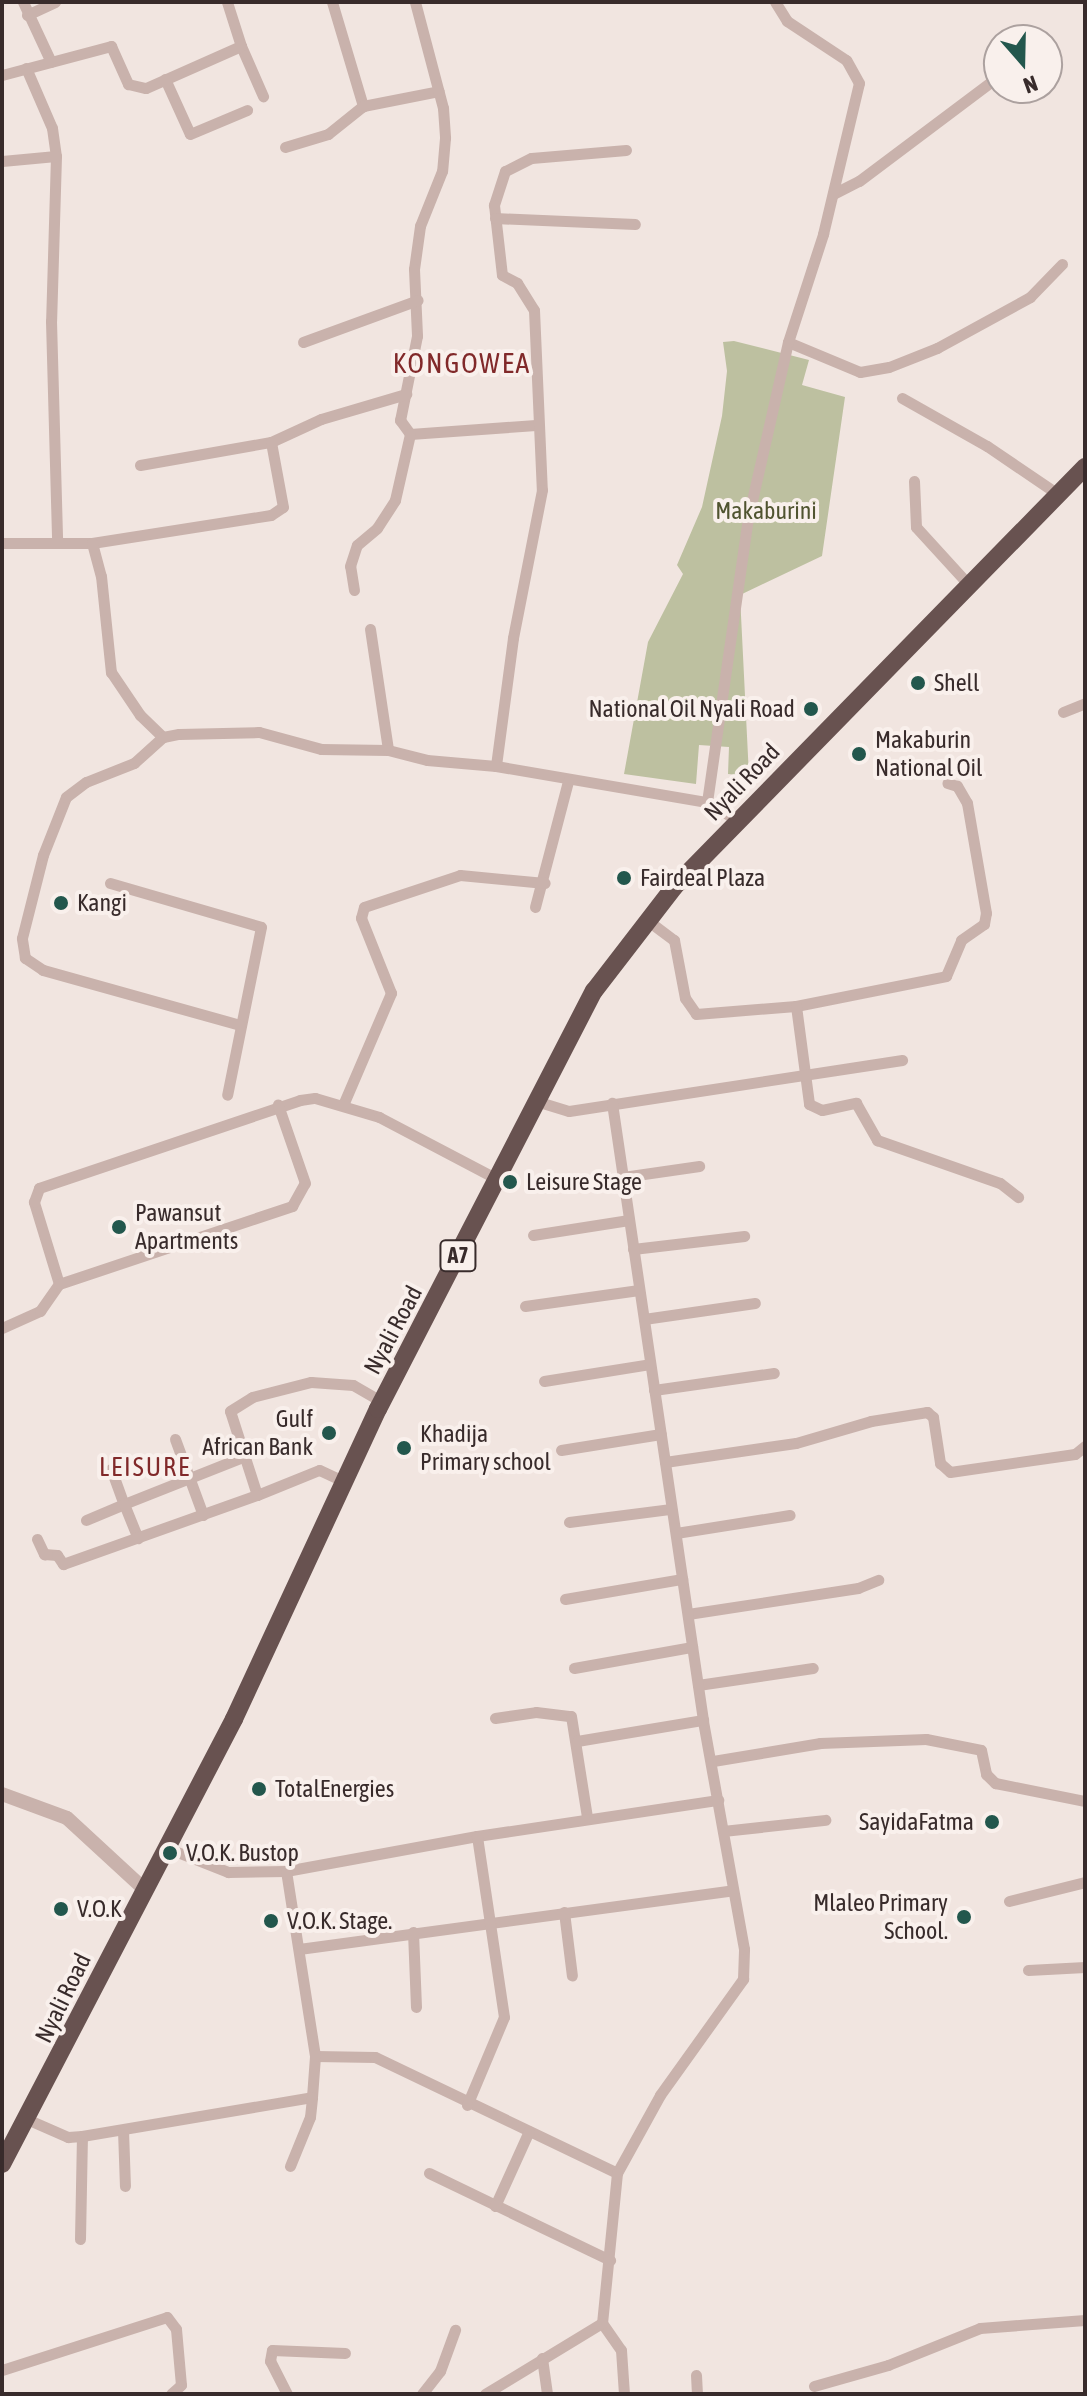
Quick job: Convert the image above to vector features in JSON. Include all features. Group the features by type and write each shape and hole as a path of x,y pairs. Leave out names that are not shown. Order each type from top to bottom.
{"highway":[{"name":"Nyali Road","path":"2,2164 29,2120 247,1692 382,1402 594,991 647,920 737,820 1085,467"}],"street":[{"path":"23,2 51,62"},
{"path":"27,15 55,2"},
{"path":"227,2 241,46 263,96"},
{"path":"332,2 363,106"},
{"path":"354,590 350,566 357,545 377,528 395,500 410,434 400,420 418,300 414,269 420,226 442,171 445,138 439,91 415,2"},
{"path":"707,802 738,568 788,342 852,126 857,73 816,38 787,21 775,2"},
{"path":"2,75 111,46 132,88 165,79 241,46"},
{"path":"26,68 52,128 56,156 51,321 57,542"},
{"path":"165,79 190,134 247,110"},
{"path":"833,194 859,181 983,88"},
{"path":"285,147 328,134 363,106 439,91"},
{"path":"496,766 513,638 542,490 536,425 534,310 517,283 502,275 495,218 499,186 514,165 531,158 626,150"},
{"path":"2,161 56,156"},
{"path":"495,218 635,224"},
{"path":"788,342 860,372 889,367 937,348 1030,297 1062,264"},
{"path":"303,342 418,300"},
{"path":"140,465 271,442 321,419 406,394"},
{"path":"902,398 987,446 1059,495"},
{"path":"410,434 536,425"},
{"path":"2,543 92,543 281,512 271,442"},
{"path":"914,481 916,527 968,584"},
{"path":"92,543 101,576 111,672 140,715 163,737"},
{"path":"370,629 388,750"},
{"path":"1063,712 1085,703"},
{"path":"240,1025 43,970 30,965 23,950 43,855 66,797 86,782 134,763 163,737 259,732 321,749 388,750 427,760 496,766 568,781 707,802 737,820"},
{"path":"535,907 545,883 568,781"},
{"path":"647,920 674,940 685,998 696,1014 796,1006 934,979 953,970 961,940 984,924 986,913 967,803 957,786 947,783"},
{"path":"343,1105 391,993 361,918 364,907 460,875 545,883"},
{"path":"110,883 261,927 227,1095"},
{"path":"796,1006 809,1104 822,1110 856,1103 877,1140 1000,1183 1018,1197"},
{"path":"536,1101 569,1111 902,1060"},
{"path":"59,1284 34,1202 39,1188 278,1105 315,1098 379,1117 497,1179"},
{"path":"612,1103 703,1720 713,1761 746,1962 743,1979 660,2095 617,2173 610,2212 610,2260 602,2323 621,2350 624,2394"},
{"path":"2,1328 40,1311 59,1284 292,1206 305,1183 278,1105"},
{"path":"623,1177 699,1166"},
{"path":"533,1235 629,1220"},
{"path":"633,1249 744,1236"},
{"path":"525,1306 639,1290"},
{"path":"644,1319 755,1303"},
{"path":"544,1381 650,1364"},
{"path":"654,1390 774,1373"},
{"path":"257,1495 230,1411 252,1397 311,1382 353,1385 382,1402"},
{"path":"665,1462 796,1443 871,1421 927,1412 933,1417 940,1463 950,1472 1075,1454 1085,1446"},
{"path":"561,1450 661,1434"},
{"path":"175,1439 203,1515"},
{"path":"86,1520 245,1456"},
{"path":"111,1469 138,1538"},
{"path":"37,1539 44,1554 57,1555 63,1564 319,1470 343,1481"},
{"path":"569,1522 671,1509"},
{"path":"676,1533 790,1515"},
{"path":"565,1599 682,1579"},
{"path":"688,1614 858,1588 878,1580"},
{"path":"574,1668 692,1647"},
{"path":"698,1685 813,1668"},
{"path":"495,1718 536,1712 571,1716 587,1817"},
{"path":"577,1741 703,1720"},
{"path":"713,1761 820,1743 926,1739 981,1750 986,1774 995,1783 1085,1801"},
{"path":"2,1794 67,1818 144,1889"},
{"path":"167,1848 228,1872 286,1871 587,1817 718,1800"},
{"path":"723,1831 825,1820"},
{"path":"467,2105 504,2017 477,1836"},
{"path":"286,1871 315,2056 310,2117 290,2166"},
{"path":"1009,1901 1085,1882"},
{"path":"299,1949 733,1890"},
{"path":"564,1912 572,1976"},
{"path":"413,1932 416,2007"},
{"path":"1028,1970 1085,1967"},
{"path":"315,2056 375,2057 467,2105 617,2173"},
{"path":"29,2120 68,2137 82,2136 312,2097"},
{"path":"123,2130 125,2186"},
{"path":"495,2206 529,2131"},
{"path":"80,2239 82,2136"},
{"path":"429,2173 610,2260"},
{"path":"2,2370 167,2317 176,2329 181,2385 171,2394"},
{"path":"814,2386 888,2365 980,2328 1085,2320"},
{"path":"485,2394 602,2323"},
{"path":"422,2394 440,2371 455,2330"},
{"path":"287,2394 270,2361 272,2350 345,2353"},
{"path":"542,2358 547,2394"},
{"path":"696,2375 697,2394"}],"green space":[{"name":"Makaburini","path":"734,341 809,360 802,385 845,397 822,556 740,595 749,776 728,774 729,747 699,745 696,784 624,774 648,642 683,574 677,565 702,507 722,416 727,371 723,342"}],"place":[{"name":"Shell","path":"918,683"},
{"name":"National Oil Nyali Road","path":"811,709"},
{"name":"Makaburin National Oil","path":"859,754"},
{"name":"Fairdeal Plaza","path":"624,878"},
{"name":"Kangi","path":"61,903"},
{"name":"Leisure Stage","path":"510,1182"},
{"name":"Pawansut Apartments","path":"119,1227"},
{"name":"Gulf African Bank","path":"329,1433"},
{"name":"Khadija Primary school","path":"404,1448"},
{"name":"TotalEnergies","path":"259,1789"},
{"name":"SayidaFatma","path":"992,1822"},
{"name":"V.O.K. Bustop","path":"170,1853"},
{"name":"V.O.K","path":"61,1909"},
{"name":"Mlaleo Primary School.","path":"964,1917"},
{"name":"V.O.K. Stage.","path":"271,1921"}],"district":[{"name":"KONGOWEA","path":"462,363"},
{"name":"LEISURE","path":"145,1468"}]}
